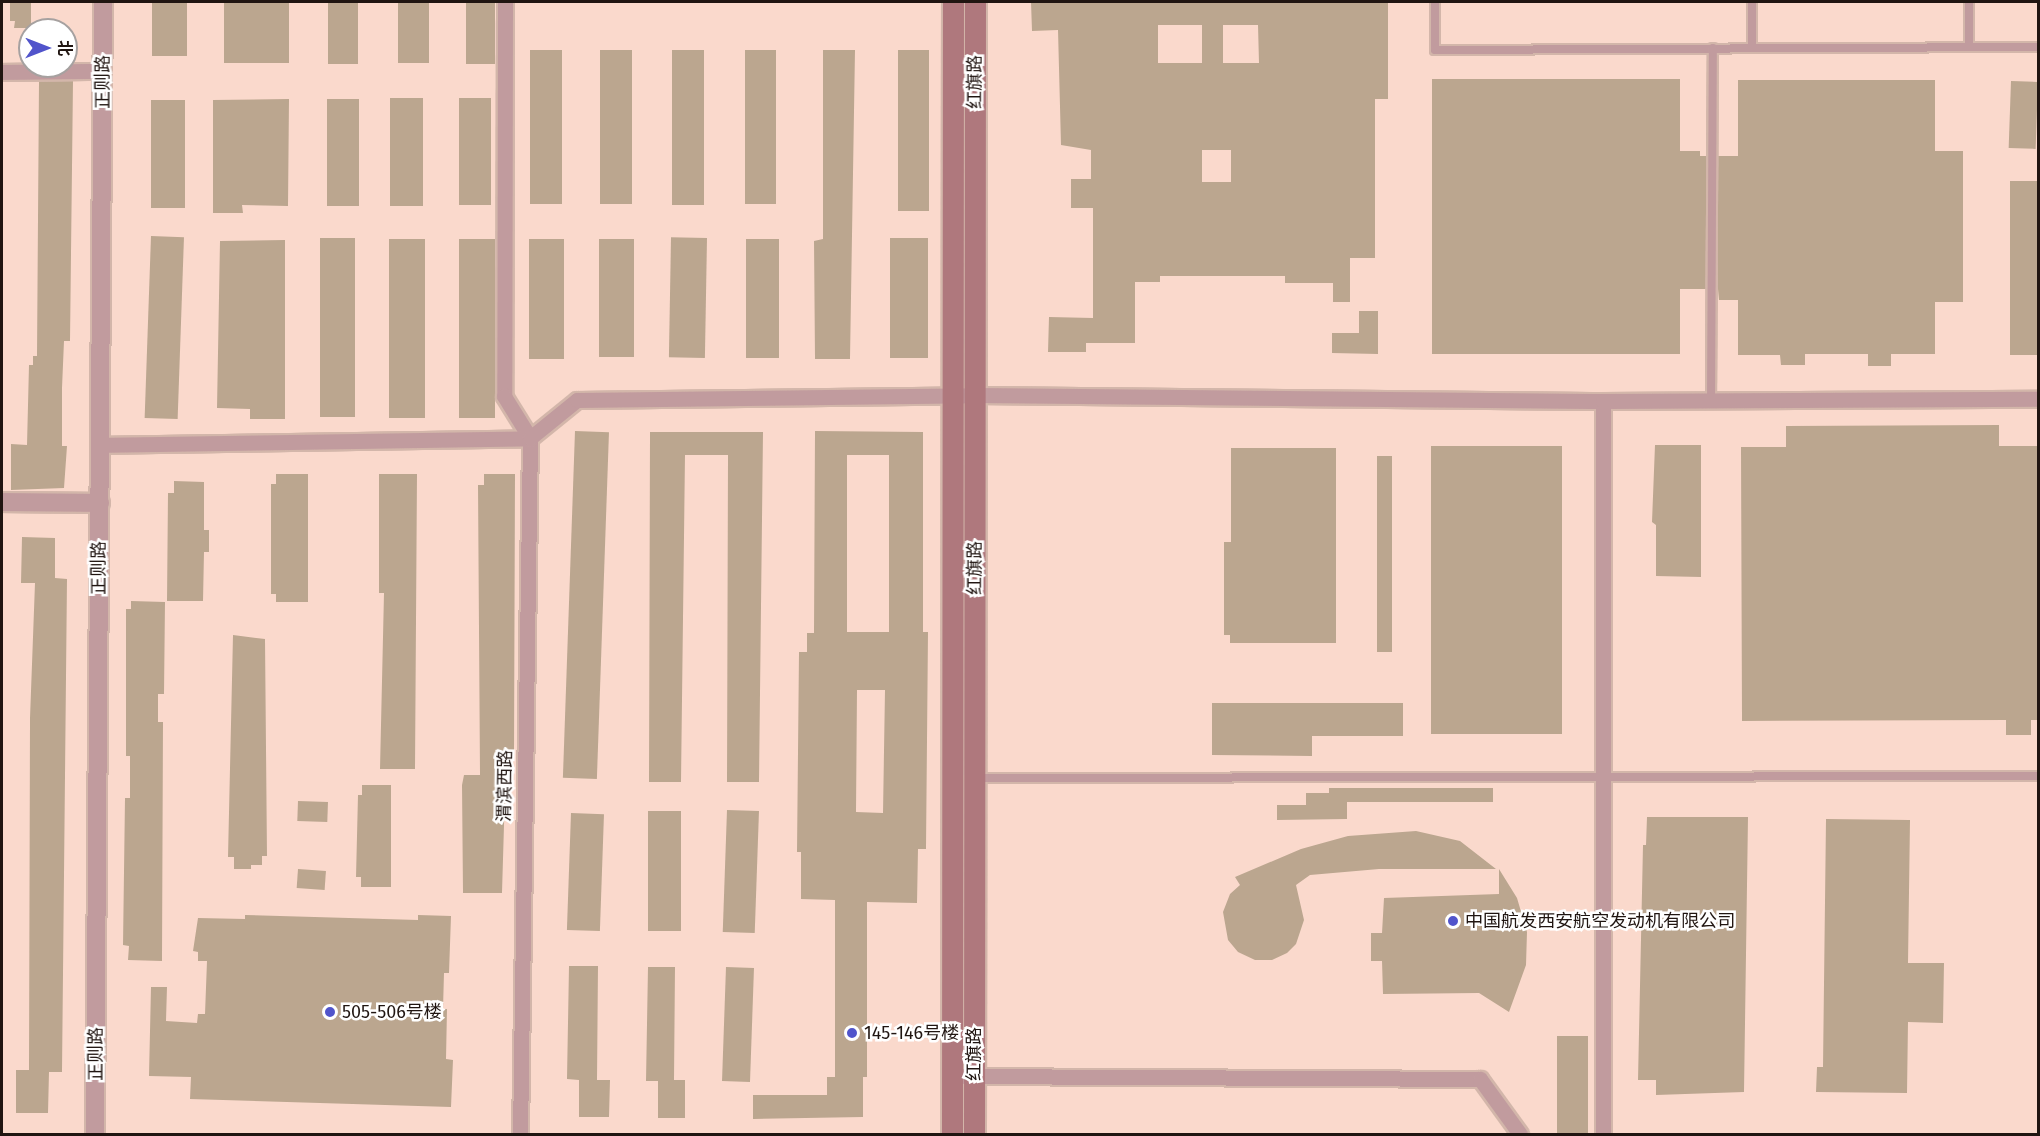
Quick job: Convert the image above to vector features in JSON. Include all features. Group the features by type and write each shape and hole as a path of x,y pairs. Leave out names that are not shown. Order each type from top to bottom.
{"main road":[{"name":"红旗路","path":"952,1134 953,2"},
{"name":"红旗路","path":"974,1134 975,2"}],"street":[{"name":"正则路","path":"95,1134 104,2"},
{"path":"505,2 504,396 530,438"},
{"path":"2,72 103,71"},
{"path":"100,445 530,438 577,400 952,397 975,394 1602,401 2038,399"},
{"path":"1602,401 1602,1134"},
{"name":"渭滨西路","path":"520,1134 530,438"},
{"path":"2,502 100,502"},
{"path":"952,1076 1480,1079 1520,1134"}],"lane":[{"path":"1435,2 1435,50 2038,47"},
{"path":"1752,2 1752,48"},
{"path":"1969,2 1969,47"},
{"path":"1711,401 1713,48"},
{"path":"975,778 2038,776"}],"building":[{"path":"10,2 31,2 31,18 18,18 18,28 14,28 15,21 10,21"},
{"path":"152,2 187,2 187,56 152,56"},
{"path":"224,2 289,2 289,63 224,63"},
{"path":"328,2 358,2 358,64 328,64"},
{"path":"398,2 429,2 429,63 398,63"},
{"path":"466,2 495,2 495,64 466,64"},
{"path":"1031,2 1388,2 1388,99 1375,99 1375,258 1350,258 1350,302 1333,302 1333,283 1285,283 1285,276 1160,276 1160,282 1135,282 1135,343 1086,343 1086,352 1048,352 1049,317 1093,318 1093,208 1071,208 1071,179 1091,179 1091,150 1061,145 1058,30 1032,31","holes":["1158,25 1202,25 1202,63 1158,63","1223,25 1258,25 1259,63 1223,63","1202,150 1231,150 1231,182 1202,182"]},
{"path":"530,50 562,50 562,204 530,204"},
{"path":"600,50 632,50 632,204 600,204"},
{"path":"672,50 704,50 704,205 672,205"},
{"path":"745,50 776,50 776,204 745,204"},
{"path":"823,50 855,50 850,359 815,359 814,241 823,239"},
{"path":"898,50 929,50 929,211 898,211"},
{"path":"1432,79 1680,79 1680,151 1700,151 1700,156 1706,156 1706,289 1680,289 1680,354 1432,354"},
{"path":"1738,80 1935,80 1935,151 1963,151 1963,302 1935,302 1935,354 1891,354 1891,366 1868,366 1868,354 1805,354 1805,365 1781,365 1780,355 1738,355 1738,300 1719,300 1718,156 1738,156"},
{"path":"39,81 73,81 70,341 64,341 62,388 62,446 67,446 64,488 11,490 11,444 27,445 29,365 33,365 33,356 37,356"},
{"path":"2011,81 2038,82 2036,149 2009,148"},
{"path":"390,98 423,98 423,206 390,206"},
{"path":"459,98 491,98 491,205 459,205"},
{"path":"289,99 288,206 242,205 243,213 213,213 213,100"},
{"path":"327,99 359,99 359,206 327,206"},
{"path":"151,100 185,100 185,208 151,208"},
{"path":"2010,181 2038,181 2038,355 2010,355"},
{"path":"151,236 184,237 178,419 145,418"},
{"path":"671,237 707,238 705,358 669,357"},
{"path":"320,238 355,238 355,417 320,417"},
{"path":"890,238 928,238 928,358 890,358"},
{"path":"389,239 425,239 425,418 389,418"},
{"path":"459,239 495,239 495,418 459,418"},
{"path":"529,239 564,239 564,359 529,359"},
{"path":"599,239 634,239 634,357 599,357"},
{"path":"746,239 779,239 779,358 746,358"},
{"path":"285,240 285,419 250,419 250,409 217,408 220,241"},
{"path":"1359,311 1378,311 1378,354 1332,353 1332,333 1359,333"},
{"path":"1999,425 1999,446 2038,446 2038,720 2031,720 2031,735 2006,735 2006,720 1742,721 1741,447 1786,447 1786,426"},
{"path":"575,431 609,432 597,779 563,778"},
{"path":"815,431 923,432 923,632 928,632 926,849 918,849 917,903 867,902 867,1077 863,1077 863,1117 753,1119 753,1095 827,1095 827,1077 835,1077 835,900 801,899 801,852 797,852 799,652 807,652 807,633 814,633","holes":["847,455 889,455 889,632 847,632","857,690 885,690 883,813 856,812"]},
{"path":"650,432 763,432 759,782 727,782 728,455 685,455 681,782 649,782"},
{"path":"1655,445 1701,445 1701,577 1656,576 1656,525 1652,522"},
{"path":"1431,446 1562,446 1562,734 1431,734"},
{"path":"1231,448 1336,448 1336,643 1230,643 1230,635 1224,635 1224,542 1231,542"},
{"path":"1377,456 1392,456 1392,652 1377,652"},
{"path":"276,474 308,474 308,602 276,602 276,594 271,594 271,484 276,484"},
{"path":"379,474 417,474 415,769 380,769 384,593 379,593"},
{"path":"484,474 515,474 514,758 506,758 502,893 463,893 462,785 464,775 480,775 478,485 484,485"},
{"path":"174,481 204,482 204,530 209,530 209,552 204,552 203,601 167,601 168,493 174,493"},
{"path":"22,537 55,538 55,578 67,579 62,1072 49,1072 48,1113 16,1113 16,1070 29,1070 30,718 35,583 21,583"},
{"path":"131,601 165,602 164,694 158,694 158,722 163,722 162,961 128,960 129,946 123,945 125,798 130,798 130,756 126,756 126,609 131,609"},
{"path":"233,635 265,639 267,856 262,856 262,865 251,865 251,869 234,869 234,857 228,857"},
{"path":"1212,703 1403,703 1403,736 1312,736 1312,756 1212,755"},
{"path":"362,785 391,785 391,887 361,887 361,877 356,877 358,795 362,795"},
{"path":"1329,788 1493,788 1493,802 1347,802 1347,819 1277,820 1277,805 1306,805 1306,793 1329,793"},
{"path":"298,801 328,802 327,822 297,821"},
{"path":"727,810 759,811 755,933 723,932"},
{"path":"648,811 681,811 681,931 648,931"},
{"path":"571,813 604,814 600,931 567,930"},
{"path":"1647,817 1748,817 1744,1092 1656,1095 1656,1080 1638,1080 1643,845 1646,845"},
{"path":"1826,819 1910,820 1908,963 1944,963 1943,1023 1908,1022 1907,1093 1816,1092 1817,1067 1823,1067"},
{"path":"1416,831 1460,841 1496,869 1379,869 1310,875 1296,885 1304,920 1296,944 1287,953 1272,960 1255,960 1238,952 1228,940 1223,912 1230,894 1240,885 1235,877 1301,849 1348,836"},
{"path":"298,869 326,871 325,890 297,888"},
{"path":"1499,869 1517,898 1527,932 1526,965 1509,1012 1479,993 1383,994 1382,961 1371,961 1371,933 1382,933 1384,898 1499,894"},
{"name":"505-506号楼","path":"245,915 418,920 418,915 451,916 449,973 444,973 443,1009 447,1009 446,1059 453,1060 451,1107 190,1099 191,1077 149,1076 151,987 167,987 166,1021 197,1023 198,1014 205,1014 207,961 198,961 198,952 193,951 198,918 245,919"},
{"path":"569,966 598,966 597,1080 610,1080 609,1117 579,1117 579,1080 567,1079"},
{"path":"648,967 675,967 674,1080 685,1080 685,1118 658,1118 658,1081 646,1081"},
{"path":"726,967 754,968 750,1082 722,1081"},
{"path":"1557,1036 1588,1036 1588,1134 1557,1134"}],"place":[{"name":"中国航发西安航空发动机有限公司","path":"1453,921"},
{"name":"505-506号楼","path":"330,1012"},
{"name":"145-146号楼","path":"852,1033"}]}
